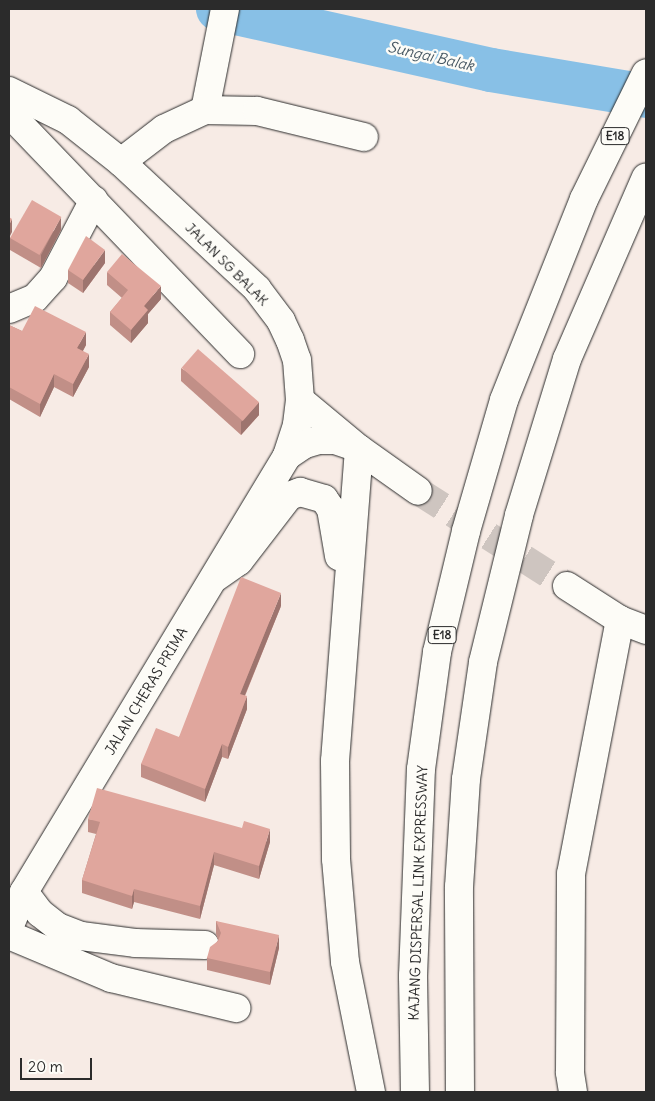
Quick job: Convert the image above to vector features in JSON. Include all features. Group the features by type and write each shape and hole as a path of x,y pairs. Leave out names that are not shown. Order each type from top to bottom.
{"main road":[{"path":"205,110 225,9"},
{"name":"KAJANG DISPERSAL LINK EXPRESSWAY","path":"415,1092 413,976 421,769 438,652 466,531 504,400 584,199 646,73"},
{"name":"JALAN SG BALAK","path":"9,91 68,120 121,162 257,289 270,305 281,321 297,360 300,400 297,426 287,456"},
{"path":"121,162 164,129 205,110 257,111 364,137"},
{"path":"9,113 240,354"},
{"path":"460,1092 459,887 466,779 483,662 519,515 567,359 627,216 646,177"},
{"path":"9,310 35,298 53,278 94,200"},
{"path":"300,400 359,449 418,491"},
{"path":"287,456 305,444 319,440 335,440 359,449"},
{"path":"359,449 345,594 335,761 336,859 345,962 371,1092"},
{"name":"JALAN CHERAS PRIMA","path":"15,907 216,577 287,456"},
{"path":"216,577 239,561 289,496 307,492 324,499 331,509 345,594"},
{"path":"567,586 620,620 646,630"},
{"path":"573,1092 570,1072 571,874 620,620"},
{"path":"15,907 40,913 58,927 80,936 134,943 205,944"},
{"path":"9,935 110,978 236,1008"}],"building":[{"path":"32,200 61,217 39,255 10,238"},
{"path":"86,236 105,250 83,280 68,270"},
{"path":"122,254 161,286 144,306 148,310 131,330 110,312 128,290 107,272"},
{"path":"35,306 86,332 77,348 89,354 73,384 54,374 40,404 9,387 9,325 22,331"},
{"path":"198,349 259,402 243,421 182,368"},
{"path":"241,577 281,593 240,694 247,696 228,747 222,744 205,789 141,764 156,728 179,737"},
{"path":"97,788 242,828 244,821 270,829 259,866 214,852 200,906 134,889 132,896 82,880 100,822 88,819"},
{"path":"216,921 279,935 270,972 207,958 210,947 218,941 221,933"}],"waterway":[{"name":"Sungai Balak","path":"218,9 491,70 646,96"}],"tunnel":[{"path":"418,491 567,586"}]}
